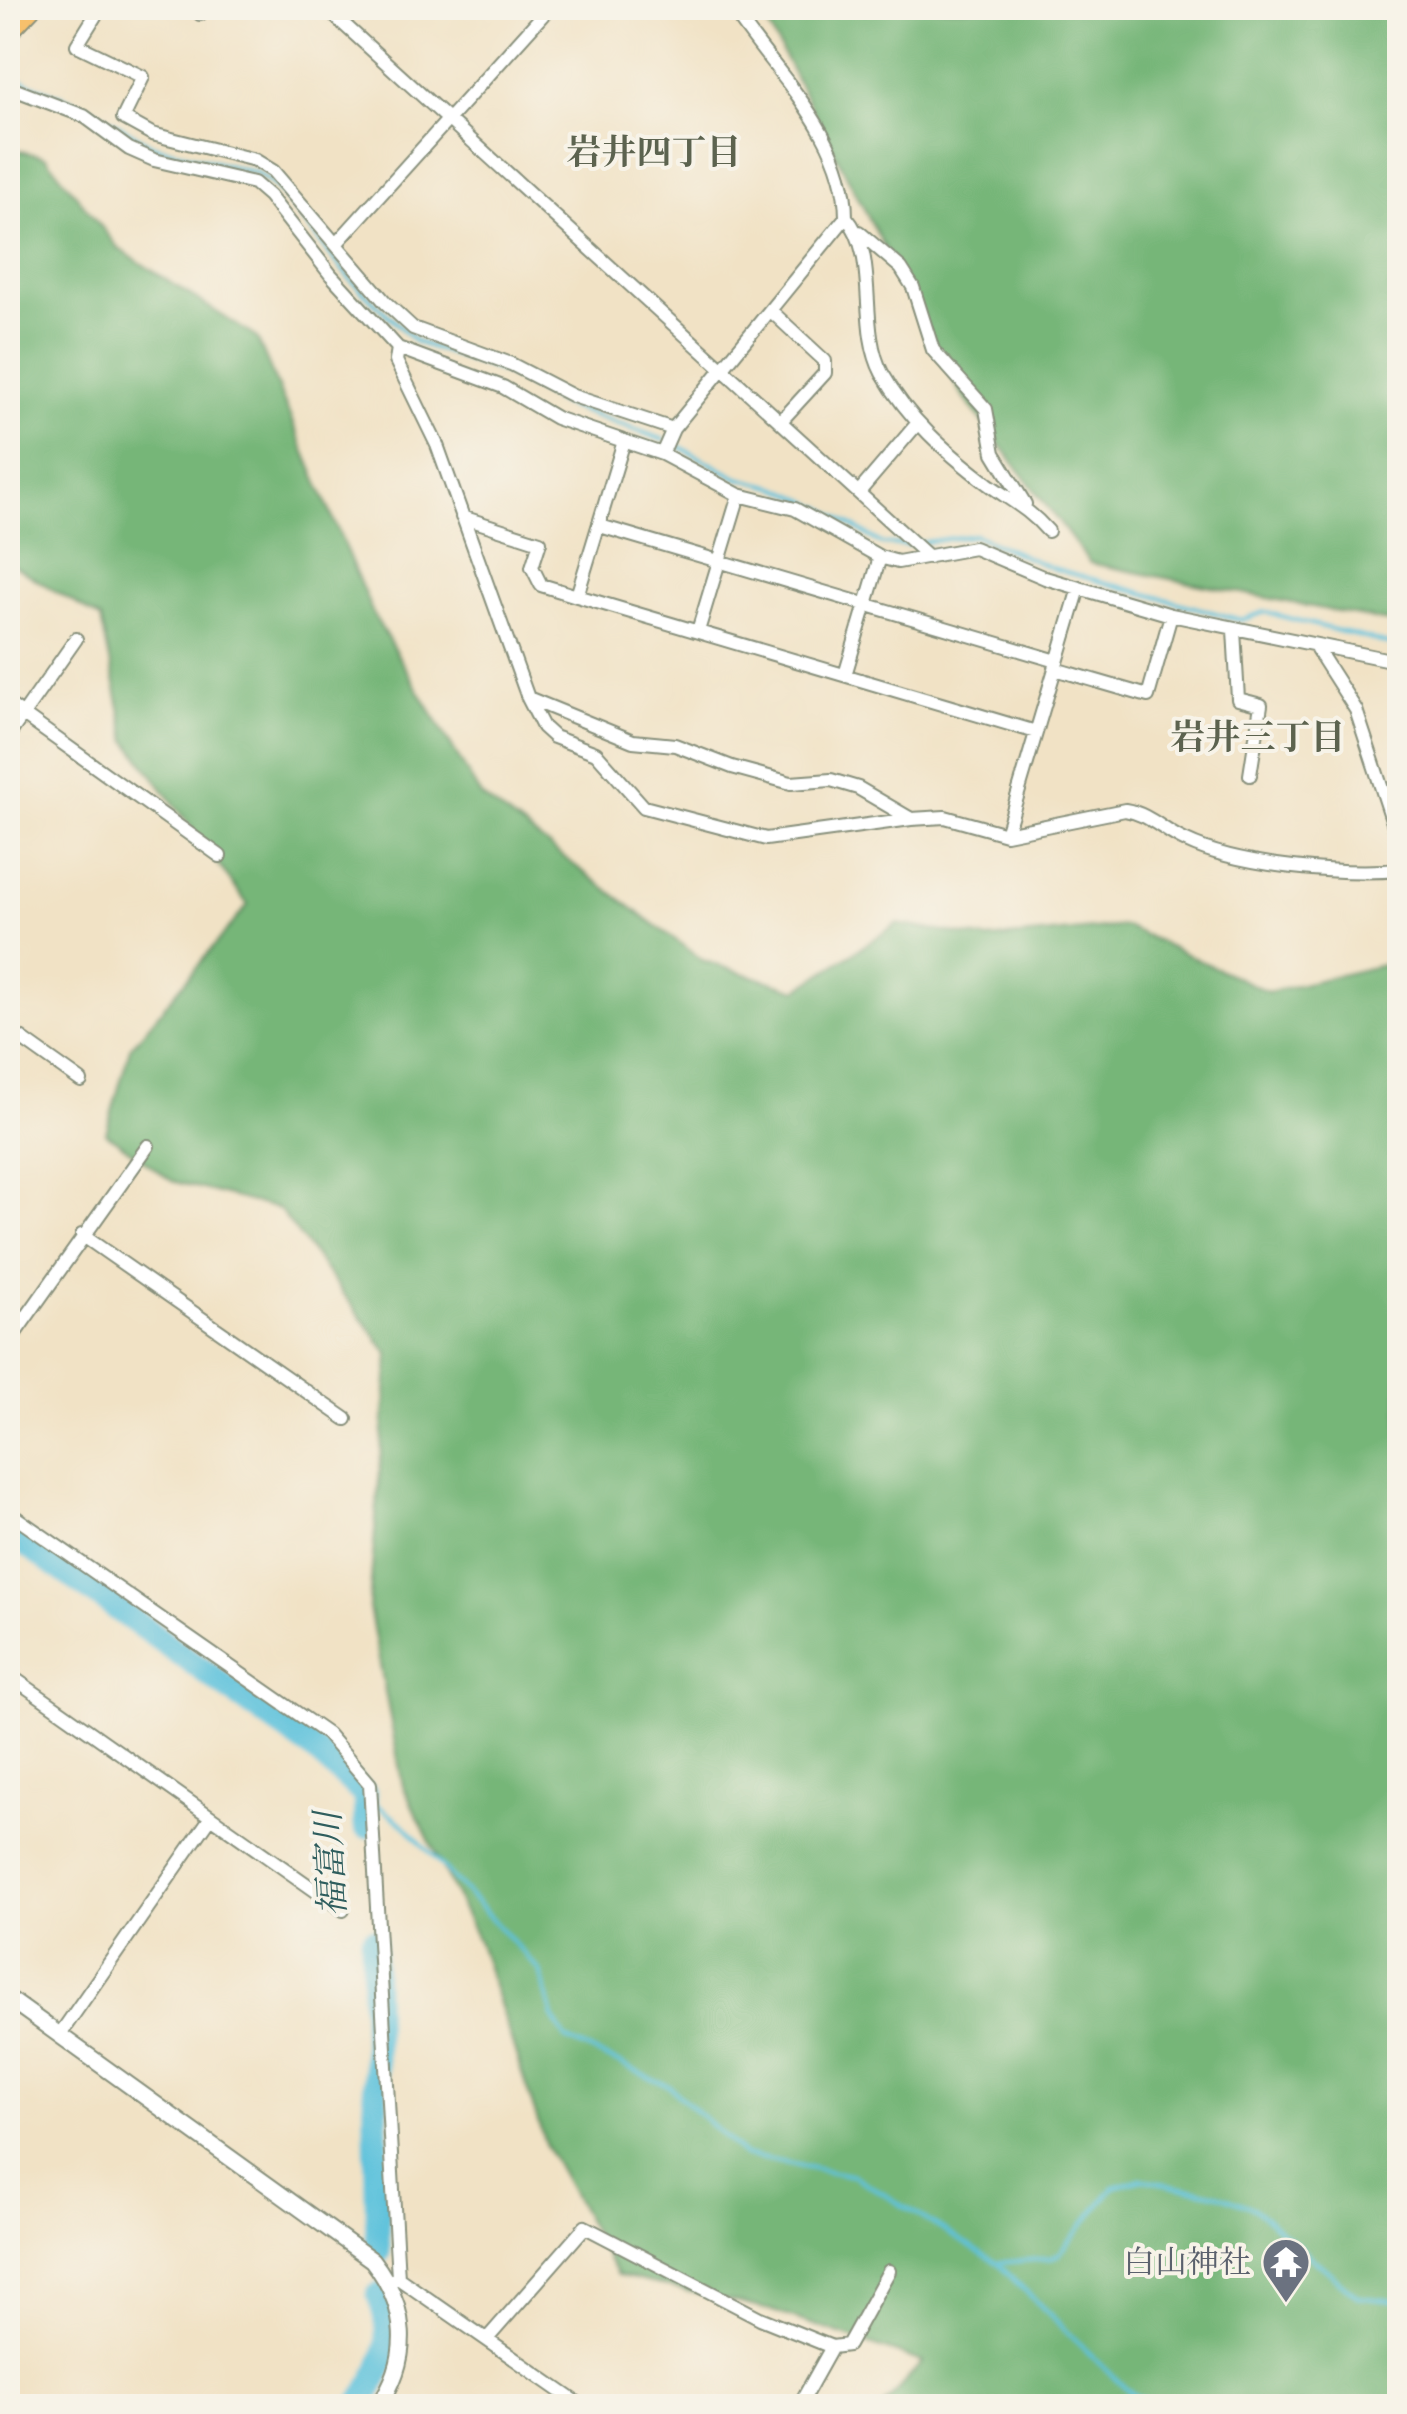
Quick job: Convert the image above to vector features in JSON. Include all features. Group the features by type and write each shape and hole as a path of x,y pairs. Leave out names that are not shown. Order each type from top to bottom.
{"main road":[{"path":"8,31 30,8"}],"street":[{"path":"100,8 77,45 143,77 123,118 178,143 255,160 288,185 386,303 427,336 511,364 668,441 739,495 794,510 880,557 898,562 925,552 974,548 1079,588 1171,615 1317,649 1400,662"},
{"path":"326,8 925,552"},
{"path":"336,244 548,8"},
{"path":"732,8 829,144 842,173 846,217 907,278 933,350 986,409 994,453 1027,506 1048,531"},
{"path":"8,87 84,116 129,149 154,160 254,184 398,348 504,386 556,418 624,441 668,441"},
{"path":"668,441 722,368 846,217"},
{"path":"859,232 869,330 880,370 916,424 991,486 1027,506"},
{"path":"770,310 825,361 825,372 781,421"},
{"path":"398,348 396,362 437,445 528,698 542,727 554,737 596,753 644,807 766,839 911,818 945,818 1006,834 1124,810 1143,812 1184,840 1210,850 1328,871 1400,870"},
{"path":"858,492 916,424"},
{"path":"577,596 624,441"},
{"path":"698,631 739,495"},
{"path":"462,517 540,542 532,566 541,585 1036,732"},
{"path":"600,526 866,604 1148,696 1171,615"},
{"path":"845,675 880,557"},
{"path":"1006,834 1079,588"},
{"path":"1234,630 1238,700 1262,705 1250,775"},
{"path":"8,736 76,639"},
{"path":"1317,649 1356,710 1400,844"},
{"path":"528,698 632,740 675,744 732,767 791,782 831,780 845,784 911,818"},
{"path":"8,704 220,856"},
{"path":"8,1030 81,1081"},
{"path":"8,1342 148,1146"},
{"path":"82,1235 346,1419"},
{"path":"8,1512 327,1734 356,1764 374,1795 393,2280 401,2312 403,2345 398,2368 378,2406"},
{"path":"8,1674 343,1910"},
{"path":"60,2034 210,1818"},
{"path":"8,1998 372,2260 393,2280 582,2406"},
{"path":"486,2339 585,2227 760,2318 832,2347 848,2345 889,2271"},
{"path":"798,2406 832,2347"}],"green space":[{"path":"759,8 1399,8 1399,624 1090,563 960,392"},
{"path":"8,148 46,157 119,249 257,338 373,614 481,796 704,961 797,990 897,924 988,939 1125,926 1268,992 1399,961 1399,2406 883,2406 923,2362 770,2310 617,2275 546,2146 479,1943 403,1786 369,1607 389,1354 279,1209 172,1181 106,1133 130,1048 248,905 127,740 101,619 8,562"}],"waterway":[{"path":"8,75 88,107 153,146 256,173 275,186 351,280 416,342 504,372 562,404 664,440"},
{"path":"673,443 738,478 779,488 823,508 882,544 909,545"},
{"path":"918,543 975,535 1052,568 1241,620 1265,612 1400,647"},
{"name":"福富川","path":"8,1531 311,1747 365,1795 366,1826"},
{"path":"376,1804 404,1825 540,1971 553,2017 566,2039 670,2087 744,2155 854,2176 997,2263 1052,2258 1060,2253 1114,2187 1141,2179 1217,2194 1254,2208 1358,2297 1400,2302"},
{"name":"福富川","path":"373,1940 378,2252"},
{"path":"999,2265 1124,2387 1139,2398 1169,2406"},
{"name":"福富川","path":"358,2406 375,2380 385,2354 387,2326 379,2295"}],"place":[{"name":"白山神社","path":"1286,2304"}],"district":[{"name":"岩井四丁目","path":"654,152"},
{"name":"岩井三丁目","path":"1258,737"}]}
